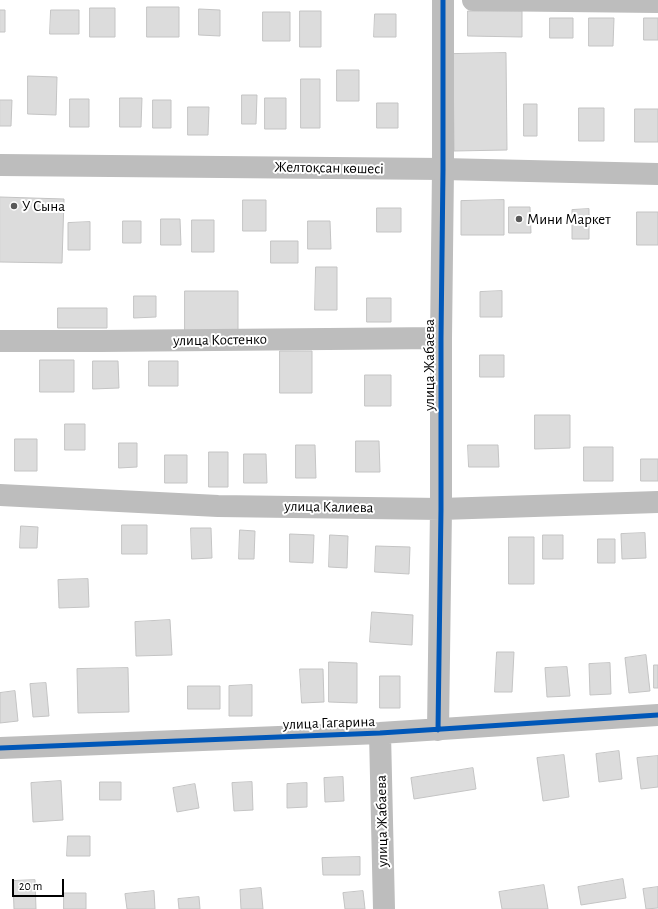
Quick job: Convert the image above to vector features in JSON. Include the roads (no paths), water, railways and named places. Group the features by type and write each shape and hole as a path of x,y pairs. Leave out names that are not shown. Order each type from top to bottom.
{"street":[{"name":"улица Жабаева","path":"438,730 441,509 443,0"},
{"path":"473,0 658,2"},
{"name":"Желтоқсан көшесі","path":"0,165 443,169 658,174"},
{"name":"улица Костенко","path":"0,341 100,342 441,338"},
{"name":"улица Калиева","path":"0,495 218,506 441,509 658,502"},
{"name":"улица Гагарина","path":"0,748 380,734 658,715"},
{"name":"улица Жабаева","path":"380,734 384,909"}],"place":[{"name":"У Сына","path":"14,206"},
{"name":"Мини Маркет","path":"519,219"}]}
